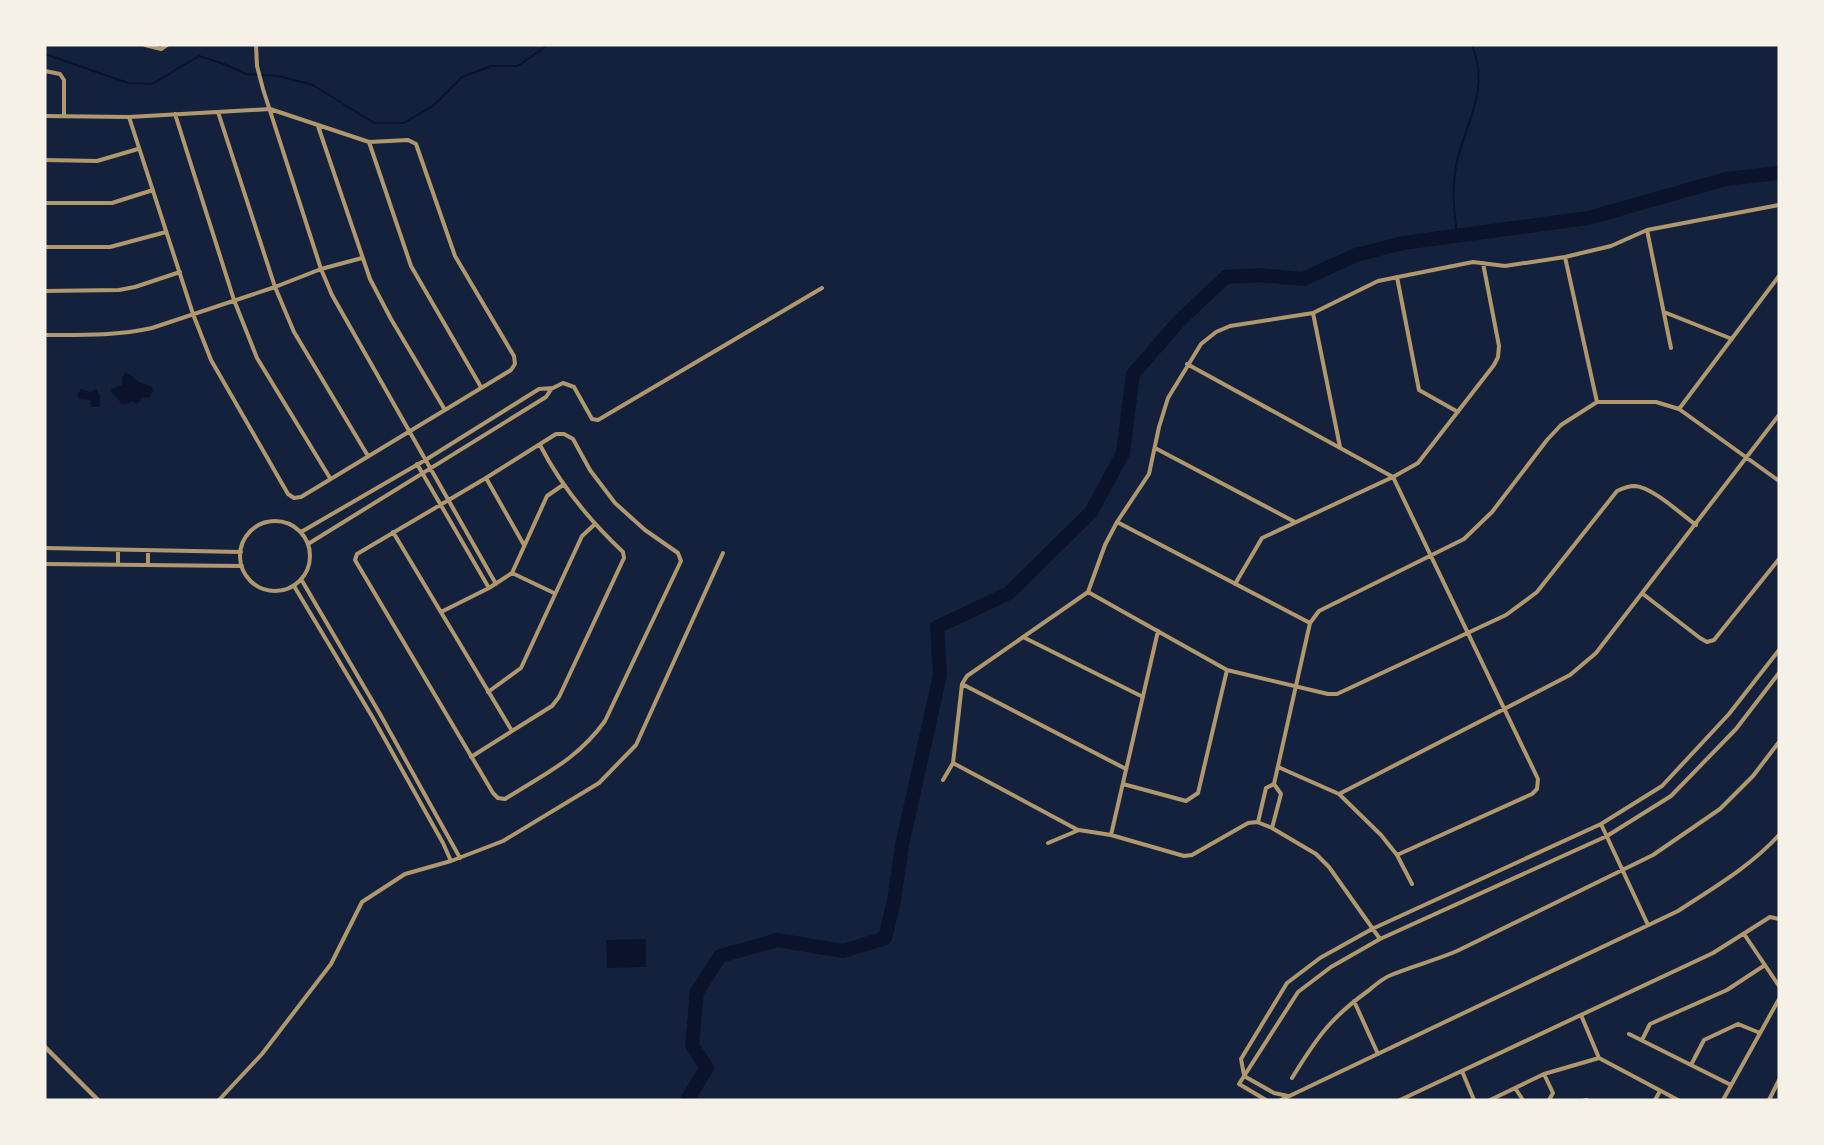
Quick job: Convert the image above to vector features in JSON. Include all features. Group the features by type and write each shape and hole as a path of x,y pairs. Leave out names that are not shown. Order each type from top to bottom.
{"street":[{"path":"145,45 161,49 167,45"},
{"path":"256,45 257,66 263,89 321,269 332,295 496,584"},
{"path":"45,71 60,74 64,80 63,116"},
{"path":"45,116 129,117 270,109 369,142 408,140 416,144 455,256 514,356 515,364 511,370 410,432 301,497 294,498 288,494 222,382 193,314 129,117"},
{"path":"218,112 275,287 294,332 368,456"},
{"path":"175,114 234,300 257,357 330,478"},
{"path":"318,126 362,258 377,294 445,410"},
{"path":"369,142 411,266 481,387"},
{"path":"45,160 97,161 138,149"},
{"path":"45,203 112,203 153,190"},
{"path":"943,780 953,763 962,684 967,676 1088,592 1099,557 1117,522 1149,474 1168,398 1201,344 1216,332 1230,326 1313,313 1378,281 1473,262 1505,266 1565,257 1611,246 1647,230 1779,205"},
{"path":"1647,230 1671,348"},
{"path":"45,247 110,247 166,232"},
{"path":"1565,257 1597,402"},
{"path":"45,335 98,335 133,332 275,287 321,269 362,258"},
{"path":"1235,584 1262,538 1418,463 1458,412 1498,357 1499,346 1483,263"},
{"path":"45,291 119,290 180,272"},
{"path":"1678,409 1779,276"},
{"path":"1397,277 1419,390 1458,412"},
{"path":"301,532 539,389 553,388 563,383 574,387 592,419 598,420 822,288"},
{"path":"1664,312 1732,339"},
{"path":"1313,313 1340,448"},
{"path":"1188,364 1393,477 1538,779 1537,789 1532,794 1397,855"},
{"path":"308,544 546,397 553,388"},
{"path":"1272,828 1281,794 1274,784 1310,623 1319,611 1464,539 1492,512 1547,440 1562,425 1597,402 1656,402 1678,409 1779,481"},
{"path":"1339,794 1570,675 1596,653 1779,415"},
{"path":"556,434 564,434 573,439 590,470 615,503 645,530 678,553 681,561 605,721 581,750 570,759 505,798 498,798 493,793 355,560 357,554 486,478 556,434"},
{"path":"471,757 552,706 559,697 624,558 623,552 594,525 562,485 540,445"},
{"path":"1155,448 1296,522"},
{"path":"417,464 489,588"},
{"path":"486,478 525,545"},
{"path":"441,612 489,588 512,573 547,496 562,485"},
{"path":"1088,592 1227,670 1337,694 1506,615 1537,592 1617,491 1637,486 1648,490 1696,525"},
{"path":"278,521 290,525 301,532 308,544 310,556 308,569 294,586 282,590 270,590 258,586 242,566 241,552 245,539 265,523 278,521"},
{"path":"1117,522 1310,623"},
{"path":"488,692 521,668 582,536 594,525"},
{"path":"393,532 512,731"},
{"path":"45,548 241,552"},
{"path":"118,550 118,565"},
{"path":"148,550 148,565"},
{"path":"219,1100 262,1054 332,964 362,902 405,874 460,858 503,841 599,783 636,745 723,553"},
{"path":"1642,594 1707,642 1719,636 1779,559"},
{"path":"45,564 242,566"},
{"path":"512,573 554,593"},
{"path":"302,579 460,858"},
{"path":"294,586 373,718 451,861"},
{"path":"1111,835 1158,631"},
{"path":"1023,637 1143,698"},
{"path":"1244,1076 1241,1059 1287,984 1320,958 1372,929 1601,824 1662,786 1729,714 1779,650"},
{"path":"1123,784 1186,801 1198,793 1227,670"},
{"path":"1266,1100 1239,1084 1298,992 1331,967 1380,939 1607,836 1671,796 1723,743 1779,673"},
{"path":"962,684 1126,768"},
{"path":"1292,1078 1317,1037 1332,1021 1353,1001 1389,976 1449,955 1653,855 1720,809 1753,776 1779,742"},
{"path":"953,763 1079,830 1111,835 1184,856 1201,852 1248,823 1257,822 1272,828 1316,854 1329,867 1380,939"},
{"path":"1278,767 1339,794 1365,817 1397,855 1412,884"},
{"path":"1257,822 1266,788 1274,784"},
{"path":"1601,824 1648,925"},
{"path":"1048,843 1079,830"},
{"path":"1281,1100 1678,911 1718,885 1768,847 1779,835"},
{"path":"1401,1100 1713,953 1770,917 1779,919"},
{"path":"1744,934 1779,986"},
{"path":"1642,1040 1650,1024 1727,990 1765,965"},
{"path":"1723,1100 1779,999"},
{"path":"1353,1001 1378,1054"},
{"path":"1581,1015 1599,1058 1678,1100"},
{"path":"1691,1065 1704,1040 1738,1024 1760,1033"},
{"path":"1629,1034 1731,1085"},
{"path":"45,1047 98,1100"},
{"path":"1490,1100 1544,1074 1599,1058"},
{"path":"1462,1071 1474,1100"},
{"path":"1544,1074 1554,1093 1549,1100"},
{"path":"1244,1076 1274,1093 1289,1096"},
{"path":"1769,1100 1779,1080"},
{"path":"1515,1088 1523,1100"},
{"path":"1655,1100 1660,1091"}],"water":[{"path":"126,372 139,382 152,387 150,397 141,398 136,404 133,401 123,405 110,390 122,385 122,378"},
{"path":"81,389 90,392 96,389 100,395 100,407 91,407 90,400 79,399 77,395"},
{"path":"646,939 646,967 607,968 606,940"}],"waterway":[{"path":"45,54 128,83 152,84 199,56 246,74 278,76 313,85 374,123 404,123 434,105 462,77 491,66 518,66 548,45"},
{"path":"1457,235 1454,198 1455,171 1478,90 1479,76 1472,45"},
{"path":"687,1100 707,1068 692,1045 697,992 720,956 777,940 843,951 885,938 894,901 902,845 940,675 937,627 1009,593 1091,512 1123,453 1133,374 1180,320 1226,277 1260,275 1303,279 1356,255 1403,243 1588,218 1726,179 1779,173"}]}
